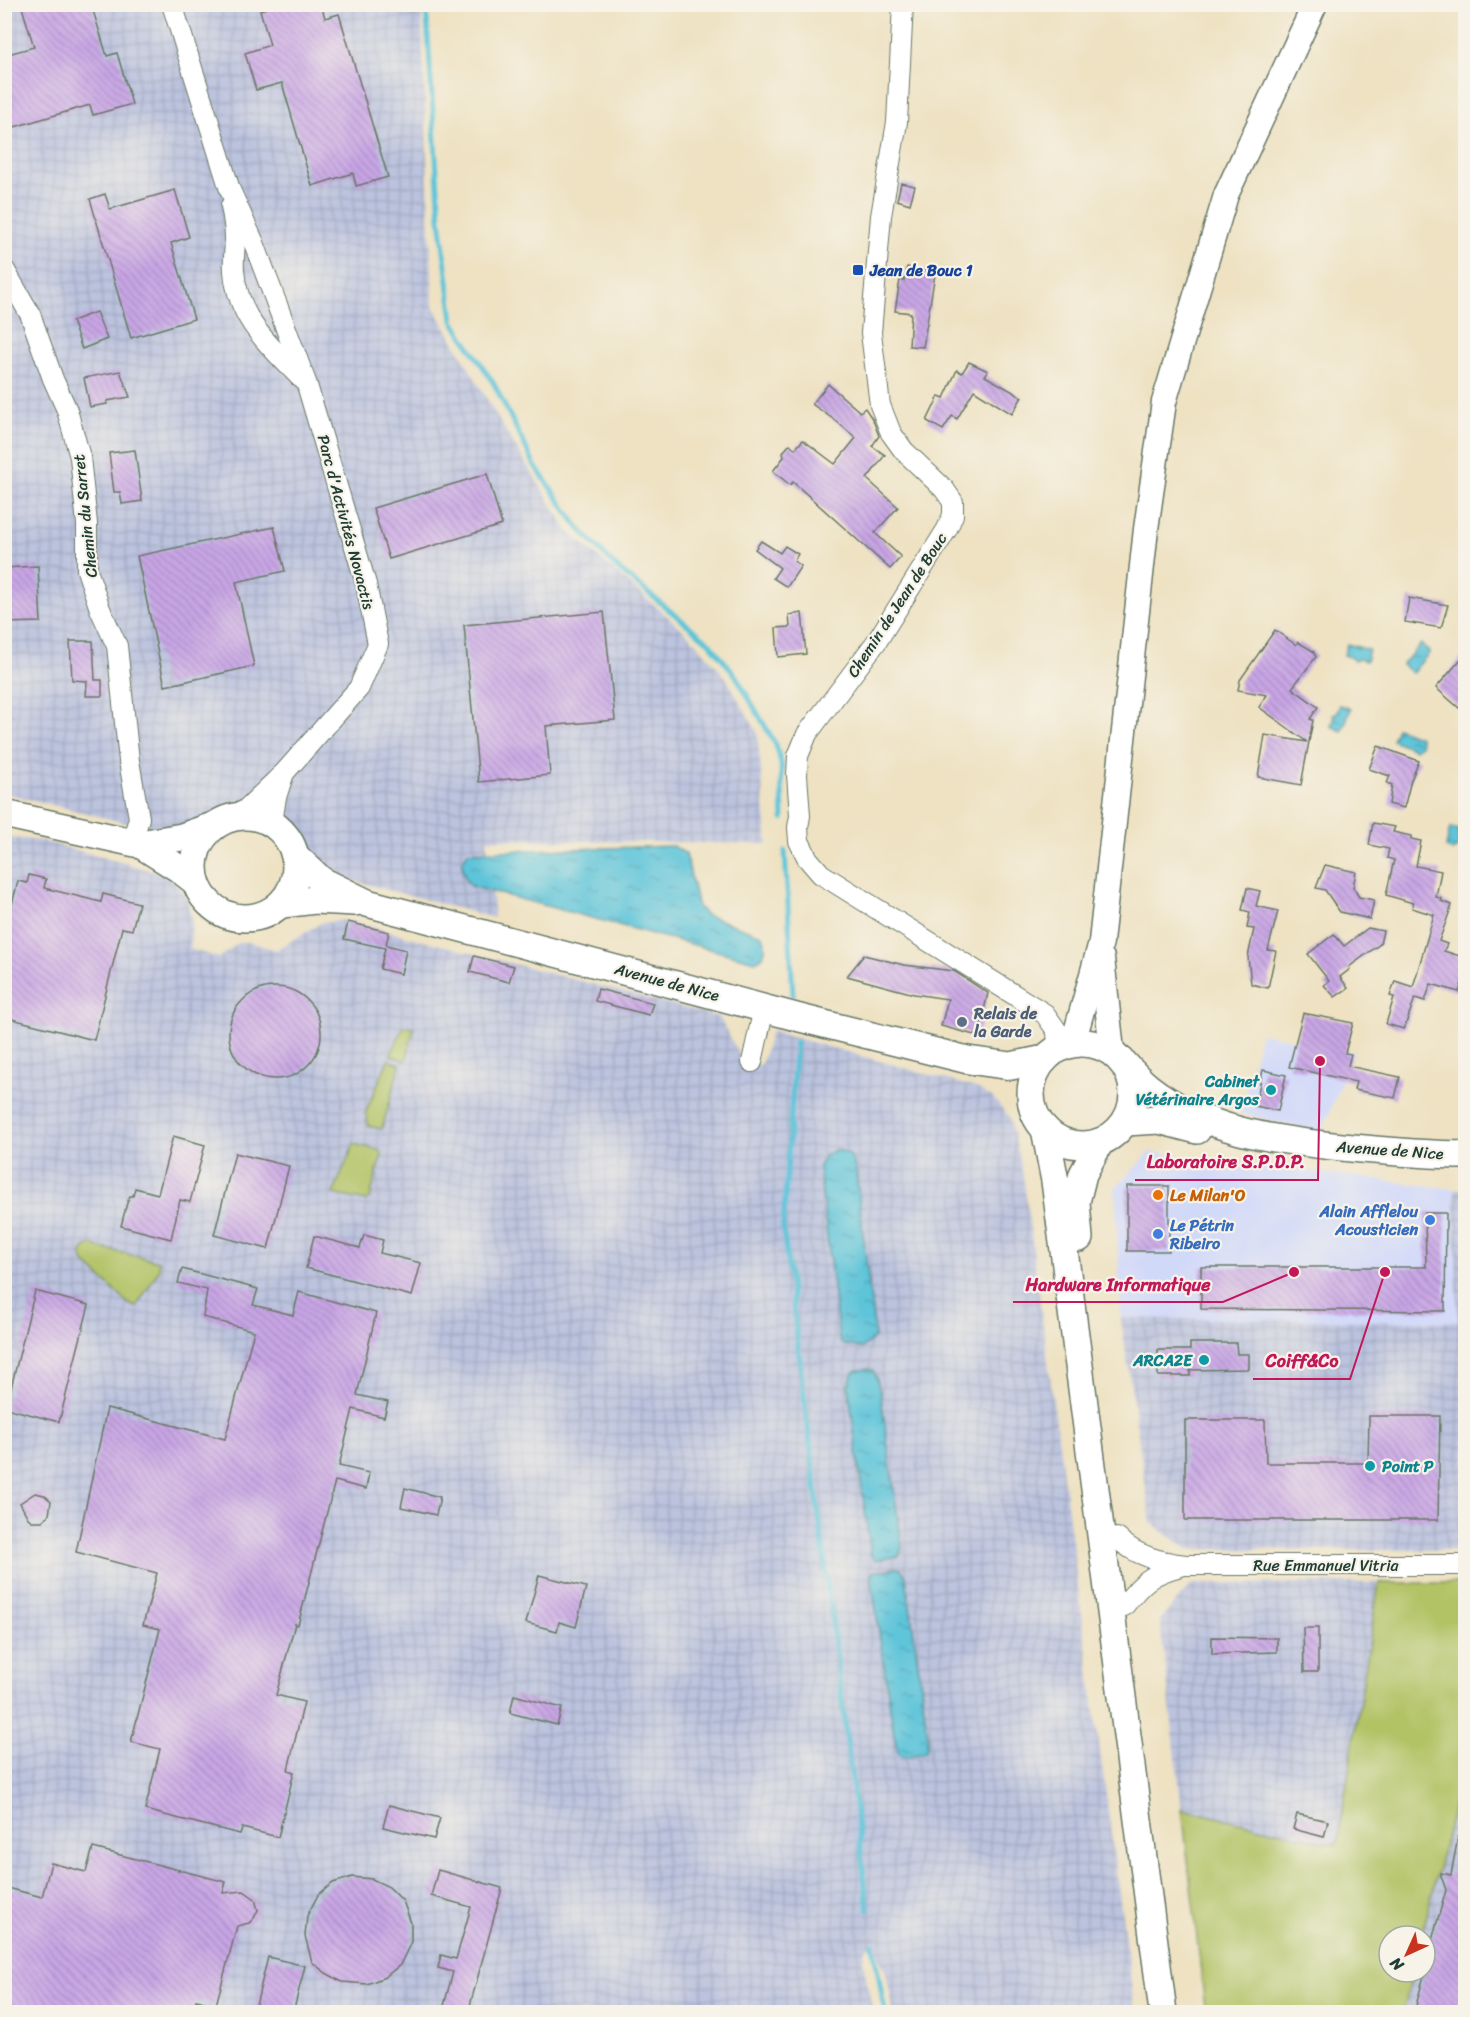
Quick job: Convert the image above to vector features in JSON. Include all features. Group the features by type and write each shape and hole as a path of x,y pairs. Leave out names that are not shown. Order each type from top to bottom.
{"main road":[{"path":"4,814 136,844 178,868 196,882"},
{"path":"136,844 182,837 228,820 262,817 272,823 290,841 296,857 295,882 282,904 265,915 249,919 234,918 219,912 204,899 196,882 194,866 196,850 204,836 228,820"},
{"name":"Avenue de Nice","path":"296,857 322,881 367,903 795,1017 968,1060 1011,1066 1059,1050"},
{"name":"Avenue de Nice","path":"282,904 315,900 367,903"},
{"path":"1093,1044 1117,1056 1132,1080 1133,1102 1125,1122 1114,1135 1100,1142 1085,1145 1071,1144 1057,1139 1045,1129 1036,1117 1031,1087 1034,1079 1059,1050 1093,1044"},
{"name":"Avenue de Nice","path":"1117,1056 1146,1086 1169,1102 1194,1116 1228,1129 1297,1143 1422,1155 1466,1155"},
{"name":"Avenue de Nice","path":"968,1060 1008,1082 1032,1102"},
{"name":"Avenue de Nice","path":"1125,1122 1159,1120 1212,1136 1276,1150 1414,1165 1466,1167"},
{"path":"1045,1129 1055,1181 1163,2013"},
{"path":"1100,1142 1083,1174 1076,1202 1124,1606 1180,2013"}],"street":[{"name":"Parc d'Activités Novactis","path":"172,4 230,190 254,243 307,384 366,584 378,644 359,688 284,773 228,820"},
{"name":"Chemin de Jean de Bouc","path":"903,4 897,122 881,216 871,333 880,405 891,433 904,451 944,489 952,502 953,515 947,529 877,641 807,734 798,756 799,841 808,859 821,874 1045,1014 1057,1031 1059,1050"},
{"path":"1117,1056 1101,942 1146,529 1164,402 1226,195 1315,4"},
{"name":"Parc d'Activités Novactis","path":"230,190 235,235 234,270 237,290 246,316 267,343 307,384"},
{"name":"Chemin du Sarret","path":"4,269 30,314 53,379 67,410 80,457 87,524 87,570 100,609 117,646 129,761 139,818 136,844"},
{"name":"Parc d'Activités Novactis","path":"272,823 276,797 284,773"},
{"path":"1059,1050 1101,942"},
{"path":"752,1062 764,1008"},
{"path":"1117,1538 1131,1550 1145,1556 1186,1565"},
{"path":"1124,1606 1136,1590 1153,1575 1186,1565"},
{"name":"Rue Emmanuel Vitria","path":"1186,1565 1466,1565"}],"shaded area":[{"path":"5,5 421,5 433,305 500,422 568,531 690,636 725,676 757,732 768,844 487,839 494,918 336,876 306,858 286,812 248,798 231,810 209,817 194,826 150,829 5,793 5,251 14,254 4,226"},
{"path":"5,837 42,841 165,874 179,886 188,901 192,921 190,949 219,958 238,943 248,942 276,950 321,923 344,920 719,1017 742,1060 761,1065 771,1031 973,1087 992,1097 1010,1118 1023,1175 1135,2012 893,2012 886,1972 872,1943 864,1951 863,1962 873,2012 5,2012"},
{"path":"1261,1033 1354,1052 1321,1133 1240,1113"},
{"path":"1150,1152 1454,1189 1459,1322 1121,1318 1115,1188"},
{"path":"1454,1189 1465,1189 1465,1550 1188,1549 1151,1523 1121,1318 1458,1322"},
{"path":"1379,1583 1337,1845 1182,1809 1160,1620 1192,1584"},
{"path":"1465,1756 1465,2012 1403,2012 1410,1984 1437,1984 1437,1924 1425,1924"}],"green space":[{"path":"403,1027 414,1029 406,1061 391,1055"},
{"path":"388,1060 400,1064 382,1129 368,1126 365,1114"},
{"path":"354,1144 381,1151 382,1154 370,1198 366,1201 333,1194"},
{"path":"93,1244 96,1247 159,1261 159,1270 136,1307 129,1304 83,1261 82,1253 85,1248"},
{"path":"1379,1583 1465,1583 1465,1756 1425,1924 1377,1924 1377,1984 1410,1984 1403,2012 1218,2012 1205,2007 1182,1809 1337,1845"}],"water":[{"path":"1347,644 1369,650 1366,661 1359,659 1354,661 1351,657 1344,655"},
{"path":"1421,644 1430,652 1412,673 1402,665"},
{"path":"1340,705 1351,709 1342,731 1331,726 1333,715"},
{"path":"1397,728 1420,737 1421,745 1415,749 1392,740"},
{"path":"1450,828 1460,830 1457,849 1452,851 1446,847"},
{"path":"673,846 686,854 698,907 706,915 762,935 765,950 762,957 755,961 474,887 466,880 462,863 468,852"},
{"path":"836,1150 845,1152 851,1157 856,1173 875,1337 862,1348 842,1344 839,1338 819,1167 825,1155"},
{"path":"873,1370 881,1397 902,1548 899,1556 875,1560 871,1555 848,1385 854,1371"},
{"path":"901,1569 906,1577 928,1737 926,1752 905,1757 898,1753 894,1734 871,1576 873,1572"}],"building":[{"path":"21,4 91,4 107,56 117,53 132,104 93,115 90,105 4,130 4,55 34,47"},
{"path":"278,4 321,4 325,18 339,14 388,177 356,186 353,173 312,186 282,83 256,90 245,53 270,45 260,10"},
{"path":"901,183 915,186 910,204 897,200"},
{"path":"175,190 189,237 171,243 194,319 131,338 90,199 105,194 110,209"},
{"path":"907,267 935,274 923,347 909,346 911,313 895,311 900,280 904,281"},
{"path":"96,312 107,339 82,349 72,321"},
{"path":"969,362 988,371 985,376 1022,397 1012,414 974,390 957,419 952,416 943,430 927,421 939,396 944,398 957,370 962,373"},
{"path":"120,371 130,397 90,407 84,378"},
{"path":"828,384 860,412 865,408 879,436 872,446 885,455 867,479 898,507 875,533 901,557 890,569 793,482 790,485 773,471 784,457 783,452 790,444 795,449 803,440 835,464 856,438 812,404"},
{"path":"135,450 142,501 122,504 120,492 114,492 109,453"},
{"path":"487,474 502,525 389,559 373,508"},
{"path":"274,527 285,571 236,582 254,666 165,686 137,556"},
{"path":"761,541 780,553 785,546 798,554 794,561 801,566 787,587 773,578 780,568 755,549"},
{"path":"38,566 41,622 4,623 4,568"},
{"path":"1409,598 1448,605 1441,628 1405,622"},
{"path":"604,612 615,720 546,726 550,775 479,782 464,625"},
{"path":"802,613 806,654 778,657 776,628 790,627 789,615"},
{"path":"1275,630 1296,645 1298,642 1313,651 1316,657 1292,688 1318,707 1310,719 1313,720 1301,785 1258,777 1265,735 1307,742 1259,707 1267,695 1238,690 1240,680"},
{"path":"70,641 93,641 95,680 102,680 102,696 86,696 87,681 72,680"},
{"path":"1466,653 1466,714 1436,688"},
{"path":"1378,746 1419,761 1411,780 1404,808 1389,804 1392,785 1387,783 1390,776 1369,769"},
{"path":"1373,823 1395,827 1393,832 1421,841 1416,866 1441,871 1436,897 1452,905 1439,941 1447,944 1444,951 1466,958 1466,972 1459,992 1431,984 1425,1001 1415,998 1404,1029 1386,1024 1394,997 1390,996 1395,981 1413,987 1434,915 1412,908 1413,903 1386,895 1394,860 1387,858 1389,849 1369,845"},
{"path":"1325,865 1356,872 1353,887 1359,897 1374,900 1370,919 1340,912 1325,890 1316,888"},
{"path":"29,875 46,879 44,888 101,902 103,894 139,903 132,930 122,928 94,1040 4,1017 4,935 18,881 27,883"},
{"path":"1247,888 1260,891 1256,906 1278,911 1268,950 1276,951 1268,988 1251,984 1248,957 1254,929 1247,928 1250,912 1242,910"},
{"path":"348,922 389,932 386,945 406,950 401,974 380,969 385,948 344,939"},
{"path":"1368,928 1383,931 1380,944 1349,967 1350,969 1340,977 1348,988 1335,997 1324,985 1329,981 1308,954 1334,934 1344,946"},
{"path":"864,955 904,965 954,971 988,993 978,1036 941,1026 948,999 914,994 847,976"},
{"path":"474,956 514,966 509,982 470,972"},
{"path":"275,987 292,991 307,1001 317,1016 321,1033 317,1050 307,1065 292,1075 275,1079 258,1075 243,1065 233,1050 229,1033 233,1016 243,1001 258,991"},
{"path":"598,989 653,1003 649,1015 595,1001"},
{"path":"1303,1013 1353,1023 1345,1053 1351,1054 1348,1066 1400,1077 1395,1098 1354,1090 1356,1082 1289,1067"},
{"name":"Cabinet Vétérinaire Argos","path":"1263,1070 1286,1075 1278,1111 1255,1106"},
{"path":"173,1136 205,1145 190,1202 180,1200 171,1239 121,1226 127,1203 130,1196 133,1196 135,1188 158,1194"},
{"path":"235,1153 289,1166 268,1249 214,1235"},
{"path":"1127,1186 1169,1186 1169,1251 1127,1251"},
{"path":"1425,1213 1446,1213 1445,1311 1201,1309 1201,1267 1426,1267"},
{"path":"364,1235 383,1240 380,1253 421,1263 412,1296 306,1268 314,1236 360,1248"},
{"path":"182,1269 258,1289 253,1305 293,1315 299,1292 376,1313 357,1395 388,1402 384,1417 353,1409 339,1466 369,1473 366,1489 335,1481 298,1625 295,1624 276,1695 304,1702 288,1770 294,1772 278,1837 242,1828 240,1834 145,1810 160,1749 131,1742 160,1629 143,1625 157,1573 76,1552 107,1408 225,1439 254,1331 203,1317 207,1290 178,1283"},
{"path":"35,1291 89,1305 59,1422 6,1408"},
{"name":"ARCA2E","path":"1190,1343 1236,1343 1237,1354 1249,1354 1249,1369 1190,1370 1190,1376 1158,1376 1158,1350 1190,1350"},
{"name":"Point P","path":"1369,1416 1440,1416 1438,1520 1185,1520 1185,1420 1265,1420 1266,1463 1368,1463"},
{"path":"405,1488 440,1497 436,1515 401,1507"},
{"path":"35,1493 44,1495 51,1501 49,1515 42,1521 32,1521 28,1518 20,1503"},
{"path":"539,1575 586,1587 576,1627 559,1622 557,1631 526,1623"},
{"path":"1303,1628 1318,1628 1318,1672 1304,1672"},
{"path":"1212,1637 1277,1638 1277,1652 1212,1654"},
{"path":"514,1695 562,1708 557,1725 510,1713"},
{"path":"389,1805 440,1818 434,1839 383,1827"},
{"path":"1297,1814 1328,1821 1324,1837 1293,1829"},
{"path":"1458,1837 1466,1838 1466,2013 1414,2013 1422,1984 1437,1984 1437,1924 1446,1890 1440,1873 1451,1875"},
{"path":"93,1848 226,1882 223,1893 244,1891 255,1899 258,1910 254,1918 249,1923 237,1926 216,2005 196,2000 192,2013 16,2013 4,2010 4,1887 42,1897 51,1863 86,1872"},
{"path":"438,1870 502,1888 468,2013 455,2013 443,2009 453,1972 438,1968 441,1955 456,1959 471,1907 431,1896"},
{"path":"352,1877 372,1879 389,1887 403,1901 411,1923 411,1942 400,1965 385,1977 367,1984 342,1982 326,1973 312,1962 305,1936 307,1916 318,1895 333,1883"},
{"path":"268,1957 305,1966 293,2013 254,2013"}],"waterway":[{"path":"426,4 440,219 453,321 494,384 535,466 578,527 616,567 710,643 736,676 776,745 781,763 783,819"},
{"path":"785,851 793,995"},
{"path":"796,1042 783,1226 868,1909"},
{"path":"873,1945 885,2012"}],"place":[{"name":"Jean de Bouc 1","path":"858,270"},
{"name":"Relais de la Garde","path":"962,1022"},
{"name":"Laboratoire S.P.D.P.","path":"1320,1061"},
{"name":"Cabinet Vétérinaire Argos","path":"1271,1090"},
{"name":"Le Milan'O","path":"1158,1195"},
{"name":"Alain Afflelou Acousticien","path":"1430,1220"},
{"name":"Le Pétrin Ribeiro","path":"1158,1234"},
{"name":"Hardware Informatique","path":"1294,1272"},
{"name":"Coiff&Co","path":"1385,1272"},
{"name":"ARCA2E","path":"1204,1360"},
{"name":"Point P","path":"1370,1466"}]}
